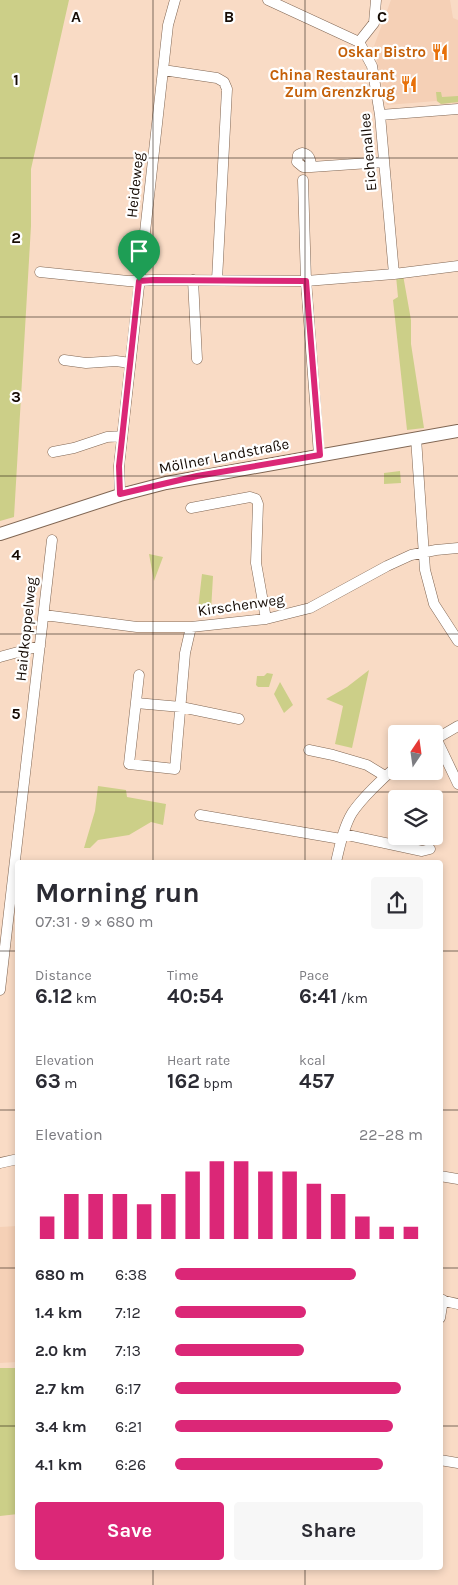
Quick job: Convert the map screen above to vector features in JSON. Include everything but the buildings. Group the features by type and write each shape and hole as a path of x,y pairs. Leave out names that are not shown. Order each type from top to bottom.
{"main road":[{"name":"Möllner Landstraße","path":"0,534 120,494 197,476 458,431"}],"street":[{"name":"Heideweg","path":"120,494 119,466 139,281 168,25 175,0"},
{"path":"268,0 359,42 374,23 376,0"},
{"name":"Eichenallee","path":"359,42 372,66 380,115 394,274"},
{"path":"163,70 217,78 224,82 227,89 217,280"},
{"path":"380,115 458,108"},
{"path":"311,167 384,162"},
{"path":"304,180 306,281 320,455"},
{"path":"40,272 128,281 306,281 394,274 458,266"},
{"path":"193,280 197,359"},
{"path":"64,360 86,363 116,361 130,363"},
{"path":"53,452 74,448 107,437 122,436"},
{"path":"416,438 425,570 434,604 458,641"},
{"path":"191,508 250,497 256,499 258,504 256,563 266,619"},
{"name":"Haidkoppelweg","path":"15,860 52,540"},
{"name":"Kirschenweg","path":"44,615 138,627 191,627 266,619 310,608 411,555 458,548"},
{"path":"139,675 130,764 175,769 185,653 191,627"},
{"path":"0,657 40,646"},
{"path":"136,703 181,707 239,719"},
{"path":"443,734 458,726"},
{"path":"309,750 367,765 385,776"},
{"path":"443,755 458,784"},
{"path":"336,860 342,836 352,813 388,774"},
{"path":"200,815 342,836 422,851 430,849"},
{"name":"Haidkoppelweg","path":"0,990 15,861"},
{"path":"0,1163 15,1160"},
{"path":"443,1176 458,1179"},
{"path":"443,1300 458,1304"},
{"path":"443,1460 458,1463"}],"shaded area":[{"path":"391,0 450,0 453,18 458,20 458,103 441,104 436,101 387,105 374,46"},
{"path":"15,1226 15,1362 0,1363 0,1227"}],"green space":[{"path":"0,0 69,0 31,169 31,226 14,517 0,521"},
{"path":"436,92 441,92 442,97 458,96 458,102 441,104 437,101"},
{"path":"403,275 411,320 411,344 424,428 407,430 393,300 398,297 396,276"},
{"path":"400,471 401,483 384,484 384,473"},
{"path":"149,554 163,557 154,581"},
{"path":"202,574 213,576 211,611 198,609"},
{"path":"369,670 352,748 335,744 343,706 326,699 347,687"},
{"path":"267,673 273,674 269,687 258,687 256,685 257,676 264,676"},
{"path":"280,682 293,705 284,713 274,694"},
{"path":"98,786 126,790 127,797 166,804 163,825 151,822 129,835 98,840 90,848 84,848 95,811"},
{"path":"0,1368 15,1368 15,1514 0,1516"}],"place":[{"name":"Oskar Bistro","path":"440,52"},
{"name":"China Restaurant Zum Grenzkrug","path":"409,84"}],"route":[{"path":"139,281 306,281 320,455 197,476 120,494 119,466 139,281"}]}
